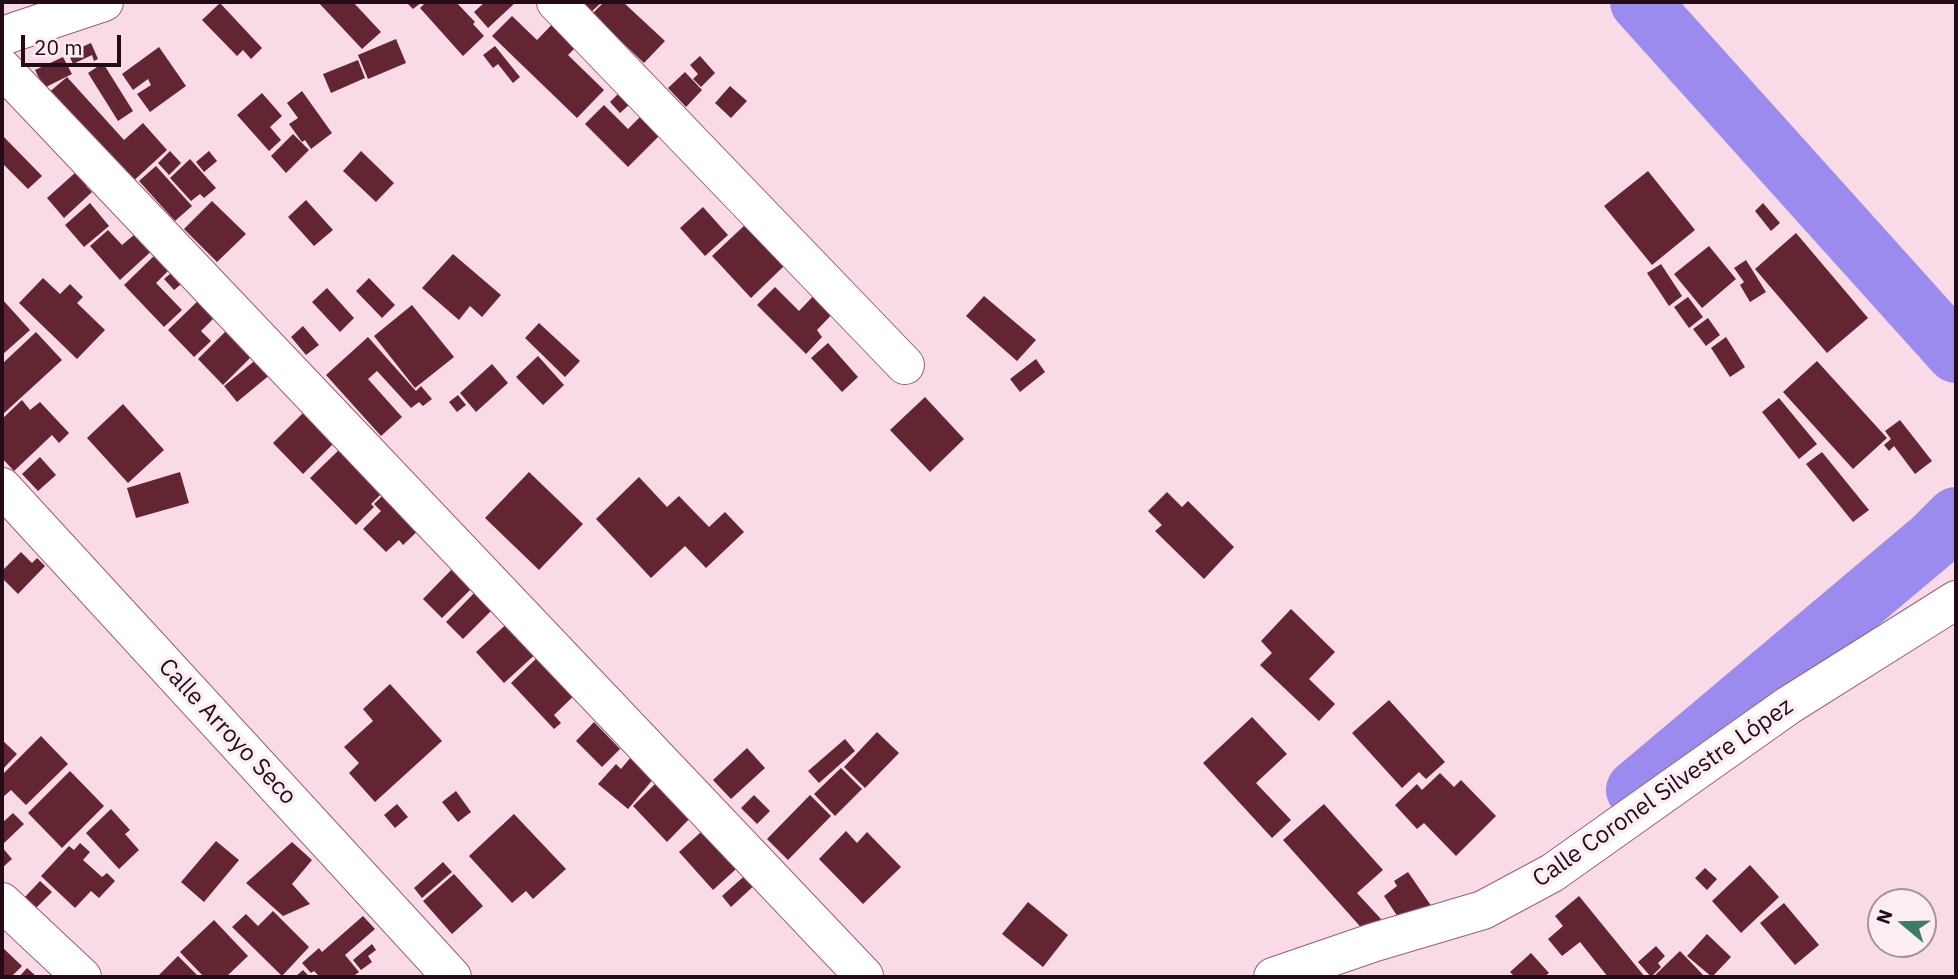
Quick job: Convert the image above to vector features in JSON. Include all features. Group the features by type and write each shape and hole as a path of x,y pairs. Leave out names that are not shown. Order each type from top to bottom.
{"street":[{"path":"2,36 41,12 104,2"},
{"path":"556,2 905,365"},
{"path":"2,68 869,977"},
{"name":"Calle Arroyo Seco","path":"2,487 452,977"},
{"name":"Calle Coronel Silvestre López","path":"1273,977 1375,942 1483,910 1552,873 1789,705 1956,600"},
{"path":"2,902 82,977"}],"building":[{"path":"318,2 353,2 381,32 362,49"},
{"path":"406,2 422,2 413,9"},
{"path":"426,2 456,2 484,36 463,56 420,8"},
{"path":"485,2 516,2 488,28 474,12"},
{"path":"580,2 602,2 590,13"},
{"path":"604,2 623,2 665,41 644,63 592,14"},
{"path":"220,3 262,48 251,59 243,50 237,56 202,20"},
{"path":"561,15 585,38 568,55 604,90 577,118 492,36 512,16 537,40"},
{"path":"396,39 406,63 368,79 358,55"},
{"path":"91,43 98,59 94,61 92,55 73,64 68,53"},
{"path":"495,46 520,77 513,83 498,64 493,68 483,55"},
{"path":"159,47 186,86 150,112 137,94 151,85 148,79 133,90 122,74"},
{"path":"700,56 715,73 701,87 693,79 698,74 690,65"},
{"path":"63,57 72,74 44,88 35,70"},
{"path":"358,60 365,78 331,93 323,74"},
{"path":"103,63 133,111 118,121 88,73"},
{"path":"685,72 702,90 686,107 668,88"},
{"path":"67,77 124,140 143,123 167,150 129,185 47,94"},
{"path":"628,84 639,96 620,113 610,102"},
{"path":"730,86 747,101 731,118 715,103"},
{"path":"302,91 332,133 311,149 305,140 302,142 289,124 298,118 287,103"},
{"path":"262,93 282,116 270,127 281,140 269,151 237,115"},
{"path":"604,105 628,129 647,110 666,129 628,167 585,124"},
{"path":"293,134 309,150 286,173 271,156"},
{"path":"2,135 42,176 28,189 2,163"},
{"path":"170,151 181,163 169,175 158,163"},
{"path":"209,151 217,161 204,172 196,162"},
{"path":"361,151 394,183 376,202 343,171"},
{"path":"190,159 216,188 204,198 200,194 191,201 170,178"},
{"path":"85,164 96,177 86,186 92,192 64,218 47,198"},
{"path":"156,166 192,206 175,221 139,181"},
{"path":"1648,171 1695,230 1652,265 1604,206"},
{"path":"306,200 333,230 314,246 288,217"},
{"path":"212,201 246,234 217,262 184,229"},
{"path":"90,203 109,226 84,247 65,225"},
{"path":"1763,203 1780,223 1771,231 1755,211"},
{"path":"703,207 728,235 705,256 680,228"},
{"path":"747,223 785,265 751,298 712,256"},
{"path":"141,229 157,246 120,280 90,246 108,230 122,245"},
{"path":"1796,233 1868,318 1827,353 1755,269"},
{"path":"1709,246 1736,279 1702,308 1674,274"},
{"path":"156,254 170,269 156,283 182,310 164,327 124,285"},
{"path":"453,254 501,295 482,317 470,306 459,320 422,288"},
{"path":"1746,260 1766,292 1750,302 1740,285 1744,282 1734,268"},
{"path":"1661,264 1682,296 1669,306 1647,273"},
{"path":"177,268 186,280 174,290 164,279"},
{"path":"43,278 60,294 70,284 83,297 77,303 105,330 77,359 19,303"},
{"path":"369,278 395,305 382,318 356,291"},
{"path":"775,287 799,311 820,289 839,307 817,330 822,337 806,354 757,305"},
{"path":"327,288 354,318 340,332 312,302"},
{"path":"206,293 222,310 201,331 211,341 194,357 168,330"},
{"path":"984,296 1036,340 1017,361 966,316"},
{"path":"1688,297 1703,317 1689,328 1674,307"},
{"path":"2,299 30,330 2,355"},
{"path":"412,305 454,357 415,388 374,336"},
{"path":"1708,318 1720,335 1706,346 1693,329"},
{"path":"539,323 580,361 565,377 525,338"},
{"path":"303,326 319,345 306,355 291,337"},
{"path":"227,330 261,347 223,385 198,359"},
{"path":"36,332 62,360 2,415 2,364"},
{"path":"368,337 416,391 421,386 432,399 423,406 419,402 411,408 377,371 368,379 402,417 381,436 326,375"},
{"path":"1726,337 1745,367 1730,377 1711,348"},
{"path":"828,343 858,377 842,392 811,358"},
{"path":"264,353 277,369 237,402 224,386"},
{"path":"538,356 564,385 543,405 516,377"},
{"path":"1036,359 1045,372 1020,392 1010,379"},
{"path":"1817,361 1887,438 1853,469 1783,392"},
{"path":"492,364 508,383 476,412 460,393"},
{"path":"458,395 466,405 457,412 449,402"},
{"path":"925,397 964,439 930,472 890,430"},
{"path":"1779,398 1817,444 1799,459 1762,412"},
{"path":"22,400 30,410 40,402 69,433 59,443 52,435 14,471 2,458 2,419"},
{"path":"123,404 164,450 128,483 87,438"},
{"path":"309,407 339,438 303,474 273,443"},
{"path":"1900,420 1932,461 1915,474 1894,446 1889,451 1884,445 1891,439 1885,431"},
{"path":"341,448 383,492 371,504 374,507 356,525 310,478"},
{"path":"1822,452 1869,510 1853,522 1806,464"},
{"path":"40,457 56,475 38,491 22,474"},
{"path":"180,472 189,503 136,518 127,488"},
{"path":"529,472 583,524 539,570 485,518"},
{"path":"639,477 667,507 679,496 709,527 725,512 744,532 706,568 685,546 651,578 596,519"},
{"path":"1167,492 1182,507 1188,501 1234,547 1204,579 1155,531 1162,525 1148,511"},
{"path":"383,495 424,525 403,545 399,540 386,552 363,529 381,511 374,504"},
{"path":"21,552 32,563 37,558 45,566 18,594 2,578 2,571"},
{"path":"456,565 475,585 442,618 423,599"},
{"path":"479,588 497,605 463,639 446,622"},
{"path":"1291,609 1335,652 1309,679 1335,704 1319,721 1260,665 1272,653 1261,641"},
{"path":"512,619 540,650 504,683 476,652"},
{"path":"544,651 580,690 554,715 561,723 554,729 511,683"},
{"path":"390,684 442,741 375,802 349,773 359,763 344,747 373,721 363,709"},
{"path":"1389,700 1445,762 1426,779 1419,772 1402,788 1352,733"},
{"path":"1252,717 1287,754 1256,783 1291,820 1272,838 1203,763"},
{"path":"594,722 620,749 602,767 576,741"},
{"path":"877,732 899,753 865,788 844,767"},
{"path":"41,736 68,764 26,805 11,790 2,798 2,775"},
{"path":"845,739 855,751 819,783 808,771"},
{"path":"2,740 17,754 2,770"},
{"path":"747,748 765,768 731,799 713,780"},
{"path":"631,757 655,777 628,809 598,784 616,764 621,769"},
{"path":"841,768 862,789 835,816 814,794"},
{"path":"70,771 104,806 62,848 28,813"},
{"path":"1440,773 1454,787 1461,780 1496,816 1456,856 1424,823 1417,829 1395,805 1417,784 1422,790"},
{"path":"662,777 696,812 667,842 633,806"},
{"path":"456,791 471,812 458,822 442,802"},
{"path":"754,795 770,811 757,824 741,808"},
{"path":"810,795 831,816 788,860 767,839"},
{"path":"397,804 408,817 395,828 384,815"},
{"path":"1324,804 1383,870 1357,893 1381,919 1366,933 1283,840"},
{"path":"111,809 130,830 125,834 139,850 119,869 86,833"},
{"path":"13,813 24,824 2,845 2,823"},
{"path":"514,814 566,869 533,899 526,891 512,903 469,856"},
{"path":"712,822 746,860 713,890 679,852"},
{"path":"846,831 857,843 867,832 901,867 863,904 819,859"},
{"path":"216,841 239,860 204,902 181,882"},
{"path":"292,842 312,860 292,884 310,904 283,916 246,883"},
{"path":"80,843 90,852 83,860 102,877 107,873 115,881 99,898 91,891 75,908 41,876 69,846 74,850"},
{"path":"2,847 12,859 2,868"},
{"path":"443,862 452,872 422,898 414,888"},
{"path":"1750,865 1779,897 1741,933 1712,901"},
{"path":"1705,868 1717,879 1707,890 1695,878"},
{"path":"750,871 759,881 731,907 722,896"},
{"path":"1408,872 1434,910 1406,929 1384,896 1397,886 1394,881"},
{"path":"454,874 483,906 452,934 423,901"},
{"path":"40,881 52,892 36,908 24,898"},
{"path":"1579,896 1645,977 1608,977 1580,942 1562,956 1548,939 1563,926 1555,916"},
{"path":"1028,902 1068,935 1043,967 1002,934"},
{"path":"1784,903 1819,945 1795,965 1760,923"},
{"path":"273,911 309,947 282,976 232,927 246,914 258,926"},
{"path":"363,916 375,929 345,955 359,972 352,977 320,977 314,971 311,973 302,963 319,948 322,952"},
{"path":"214,920 248,956 226,977 204,977 180,952"},
{"path":"1707,934 1731,957 1712,977 1687,956"},
{"path":"372,944 376,950 368,956 372,962 361,970 353,960"},
{"path":"1656,946 1665,956 1658,963 1661,967 1651,977 1638,962"},
{"path":"2,947 22,966 11,977 2,977"},
{"path":"1680,951 1705,977 1653,977"},
{"path":"1531,953 1549,973 1544,977 1515,977 1510,972"},
{"path":"178,956 199,977 157,977"},
{"path":"27,968 37,977 19,977"},
{"path":"303,970 310,977 295,977"}],"waterway":[{"path":"1640,2 1956,353"},
{"path":"1636,790 1933,540 1956,517"}]}
